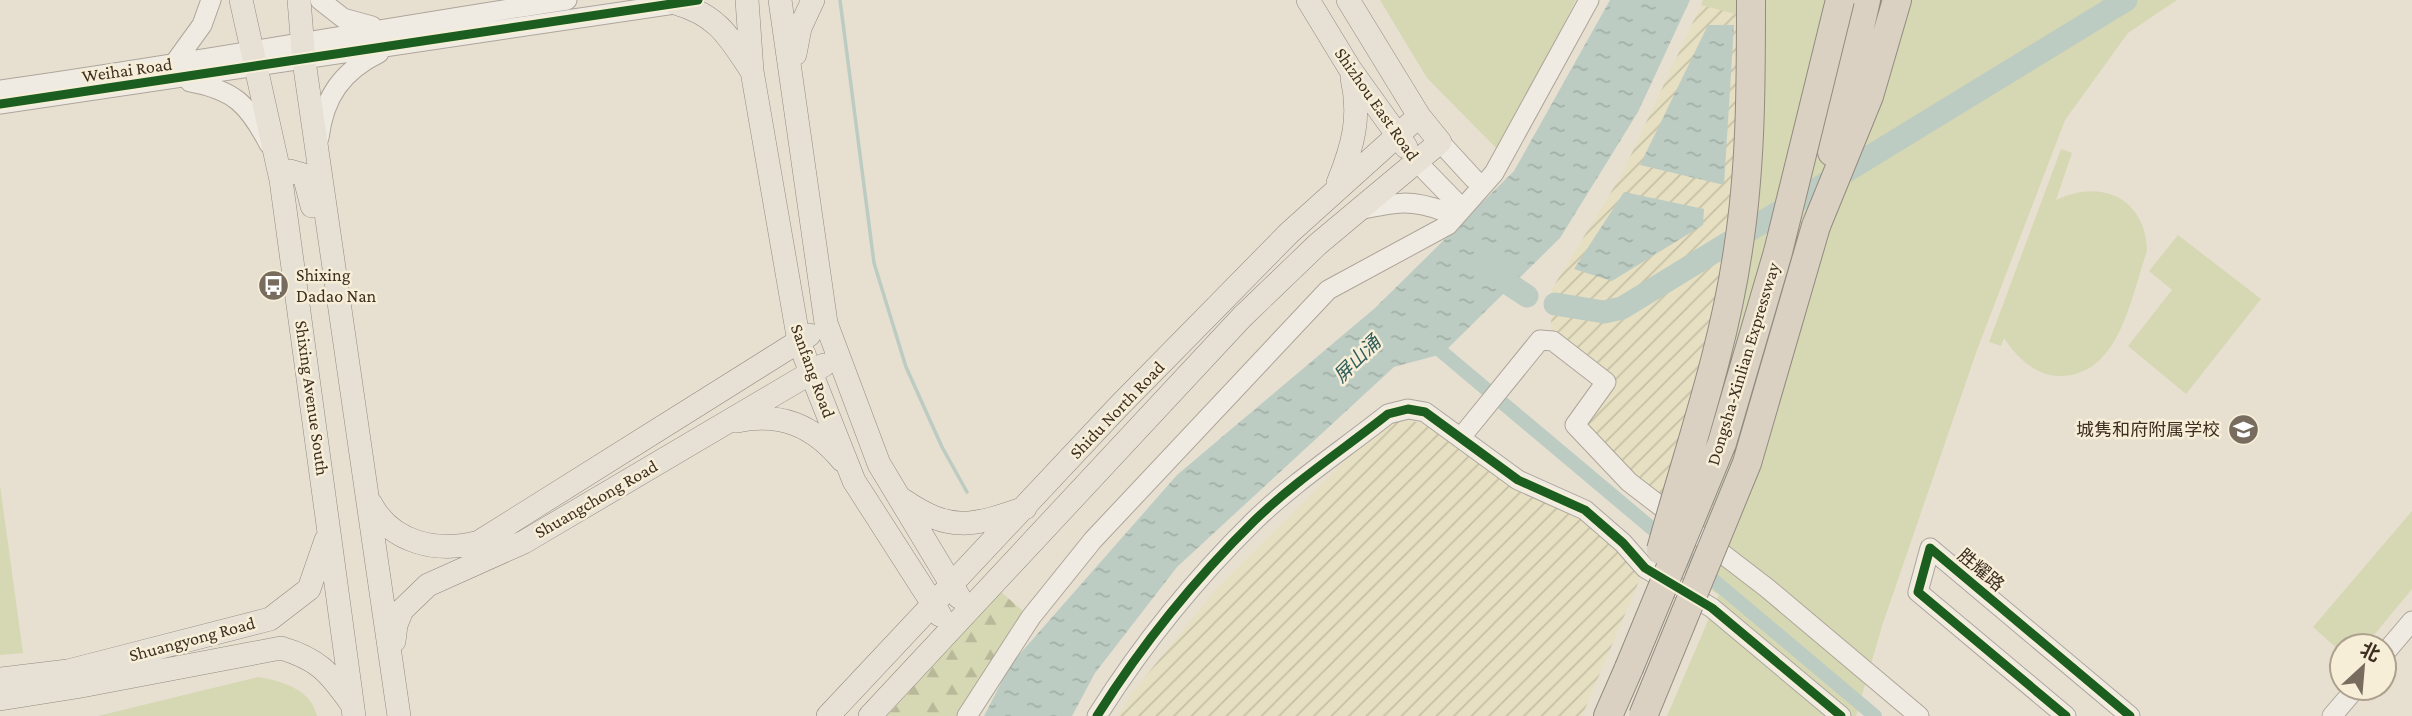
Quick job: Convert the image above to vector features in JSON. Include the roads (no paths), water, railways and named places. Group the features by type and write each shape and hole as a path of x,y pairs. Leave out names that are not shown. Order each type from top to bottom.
{"highway":[{"path":"1629,668 1713,372 1730,296 1744,203 1749,140 1751,0"},
{"name":"Dongsha-Xinlian Expressway","path":"1608,716 1721,443 1778,252 1840,0"},
{"name":"Dongsha-Xinlian Expressway","path":"1643,716 1747,463 1816,226 1866,0"},
{"path":"1816,226 1869,96 1897,0"}],"main road":[{"path":"230,0 256,57"},
{"name":"Shixing Avenue South","path":"242,0 280,171 353,710"},
{"path":"299,0 318,152 400,716"},
{"name":"Sanfang Road","path":"747,0 752,71 799,342 852,475 950,630"},
{"name":"Sanfang Road","path":"780,0 793,75 826,323 879,464 969,611"},
{"path":"793,75 800,28 813,0"},
{"name":"Shizhou East Road","path":"1308,0 1350,69 1416,161"},
{"path":"675,3 697,9 721,26 752,71"},
{"path":"1326,28 1337,38 1345,40 1355,31 1351,6"},
{"name":"Shizhou East Road","path":"1351,6 1419,116 1440,142"},
{"path":"1337,186 1357,123 1358,103 1350,69"},
{"name":"Shidu North Road","path":"831,712 1297,225 1337,186 1419,116"},
{"name":"Shidu North Road","path":"870,716 1071,504 1242,317 1318,244 1440,142"},
{"path":"280,171 304,175 319,234 338,289"},
{"path":"1297,225 1306,220 1314,221 1322,228 1318,244"},
{"name":"Shuangchong Road","path":"368,497 377,516 390,527 419,543 455,548 479,542 826,323"},
{"name":"Shuangchong Road","path":"392,665 396,625 402,610 428,585 524,542 838,355"},
{"path":"723,424 761,416 798,425 817,436 852,475 874,489 882,477 879,464"},
{"path":"1045,486 1042,499 1050,509 1059,510 1071,504"},
{"path":"899,497 934,518 955,524 990,520 1028,507"},
{"name":"Shuangyong Road","path":"0,679 68,671 271,618 309,589 317,572 330,527"},
{"name":"Shuangyong Road","path":"0,699 281,648 306,655 327,670 353,710"},
{"path":"831,712 844,703 852,704 860,716"}],"street":[{"path":"211,0 202,24 172,72 237,97 262,130 280,171"},
{"path":"320,0 329,10 389,37 698,0"},
{"path":"318,152 323,112 334,87 389,37 567,0"},
{"path":"967,716 1035,612 1093,540 1328,290 1448,225 1494,173 1589,0"},
{"name":"Weihai Road","path":"0,104 256,57 389,37"},
{"name":"Weihai Road","path":"0,90 172,72"},
{"name":"Shizhou East Road","path":"1440,142 1474,179"},
{"name":"Shizhou East Road","path":"1359,210 1395,202 1451,206 1416,161"},
{"path":"1462,436 1540,340 1553,341 1606,382 1575,425 1629,482 1767,588 1919,716"},
{"path":"1097,716 1120,680 1173,611 1255,520 1388,414 1408,409 1424,412 1462,436 1518,480 1585,510 1623,543 1645,568 1712,608 1841,716"},
{"name":"胜耀路","path":"2066,716 1918,592 1930,548 2130,716"},
{"path":"2398,638 2412,621"},
{"path":"2332,716 2344,702"}],"water":[{"name":"屏山涌","path":"1610,0 1690,0 1638,112 1560,238 1442,354 1394,367 1177,567 1095,673 1072,716 984,716 1011,664 1177,475 1375,308 1514,171"},
{"path":"1708,25 1734,25 1724,185 1640,165"},
{"path":"1624,192 1704,209 1703,225 1612,281 1574,269"}],"waterway":[{"path":"840,0 874,263 906,367 942,447 967,492"},
{"path":"1555,304 1604,312 1622,308 2126,0"},
{"path":"1486,269 1527,296"},
{"path":"1429,341 1875,716"}],"place":[{"name":"Shixing Dadao Nan","path":"273,285"},
{"name":"城隽和府附属学校","path":"2243,430"}]}
